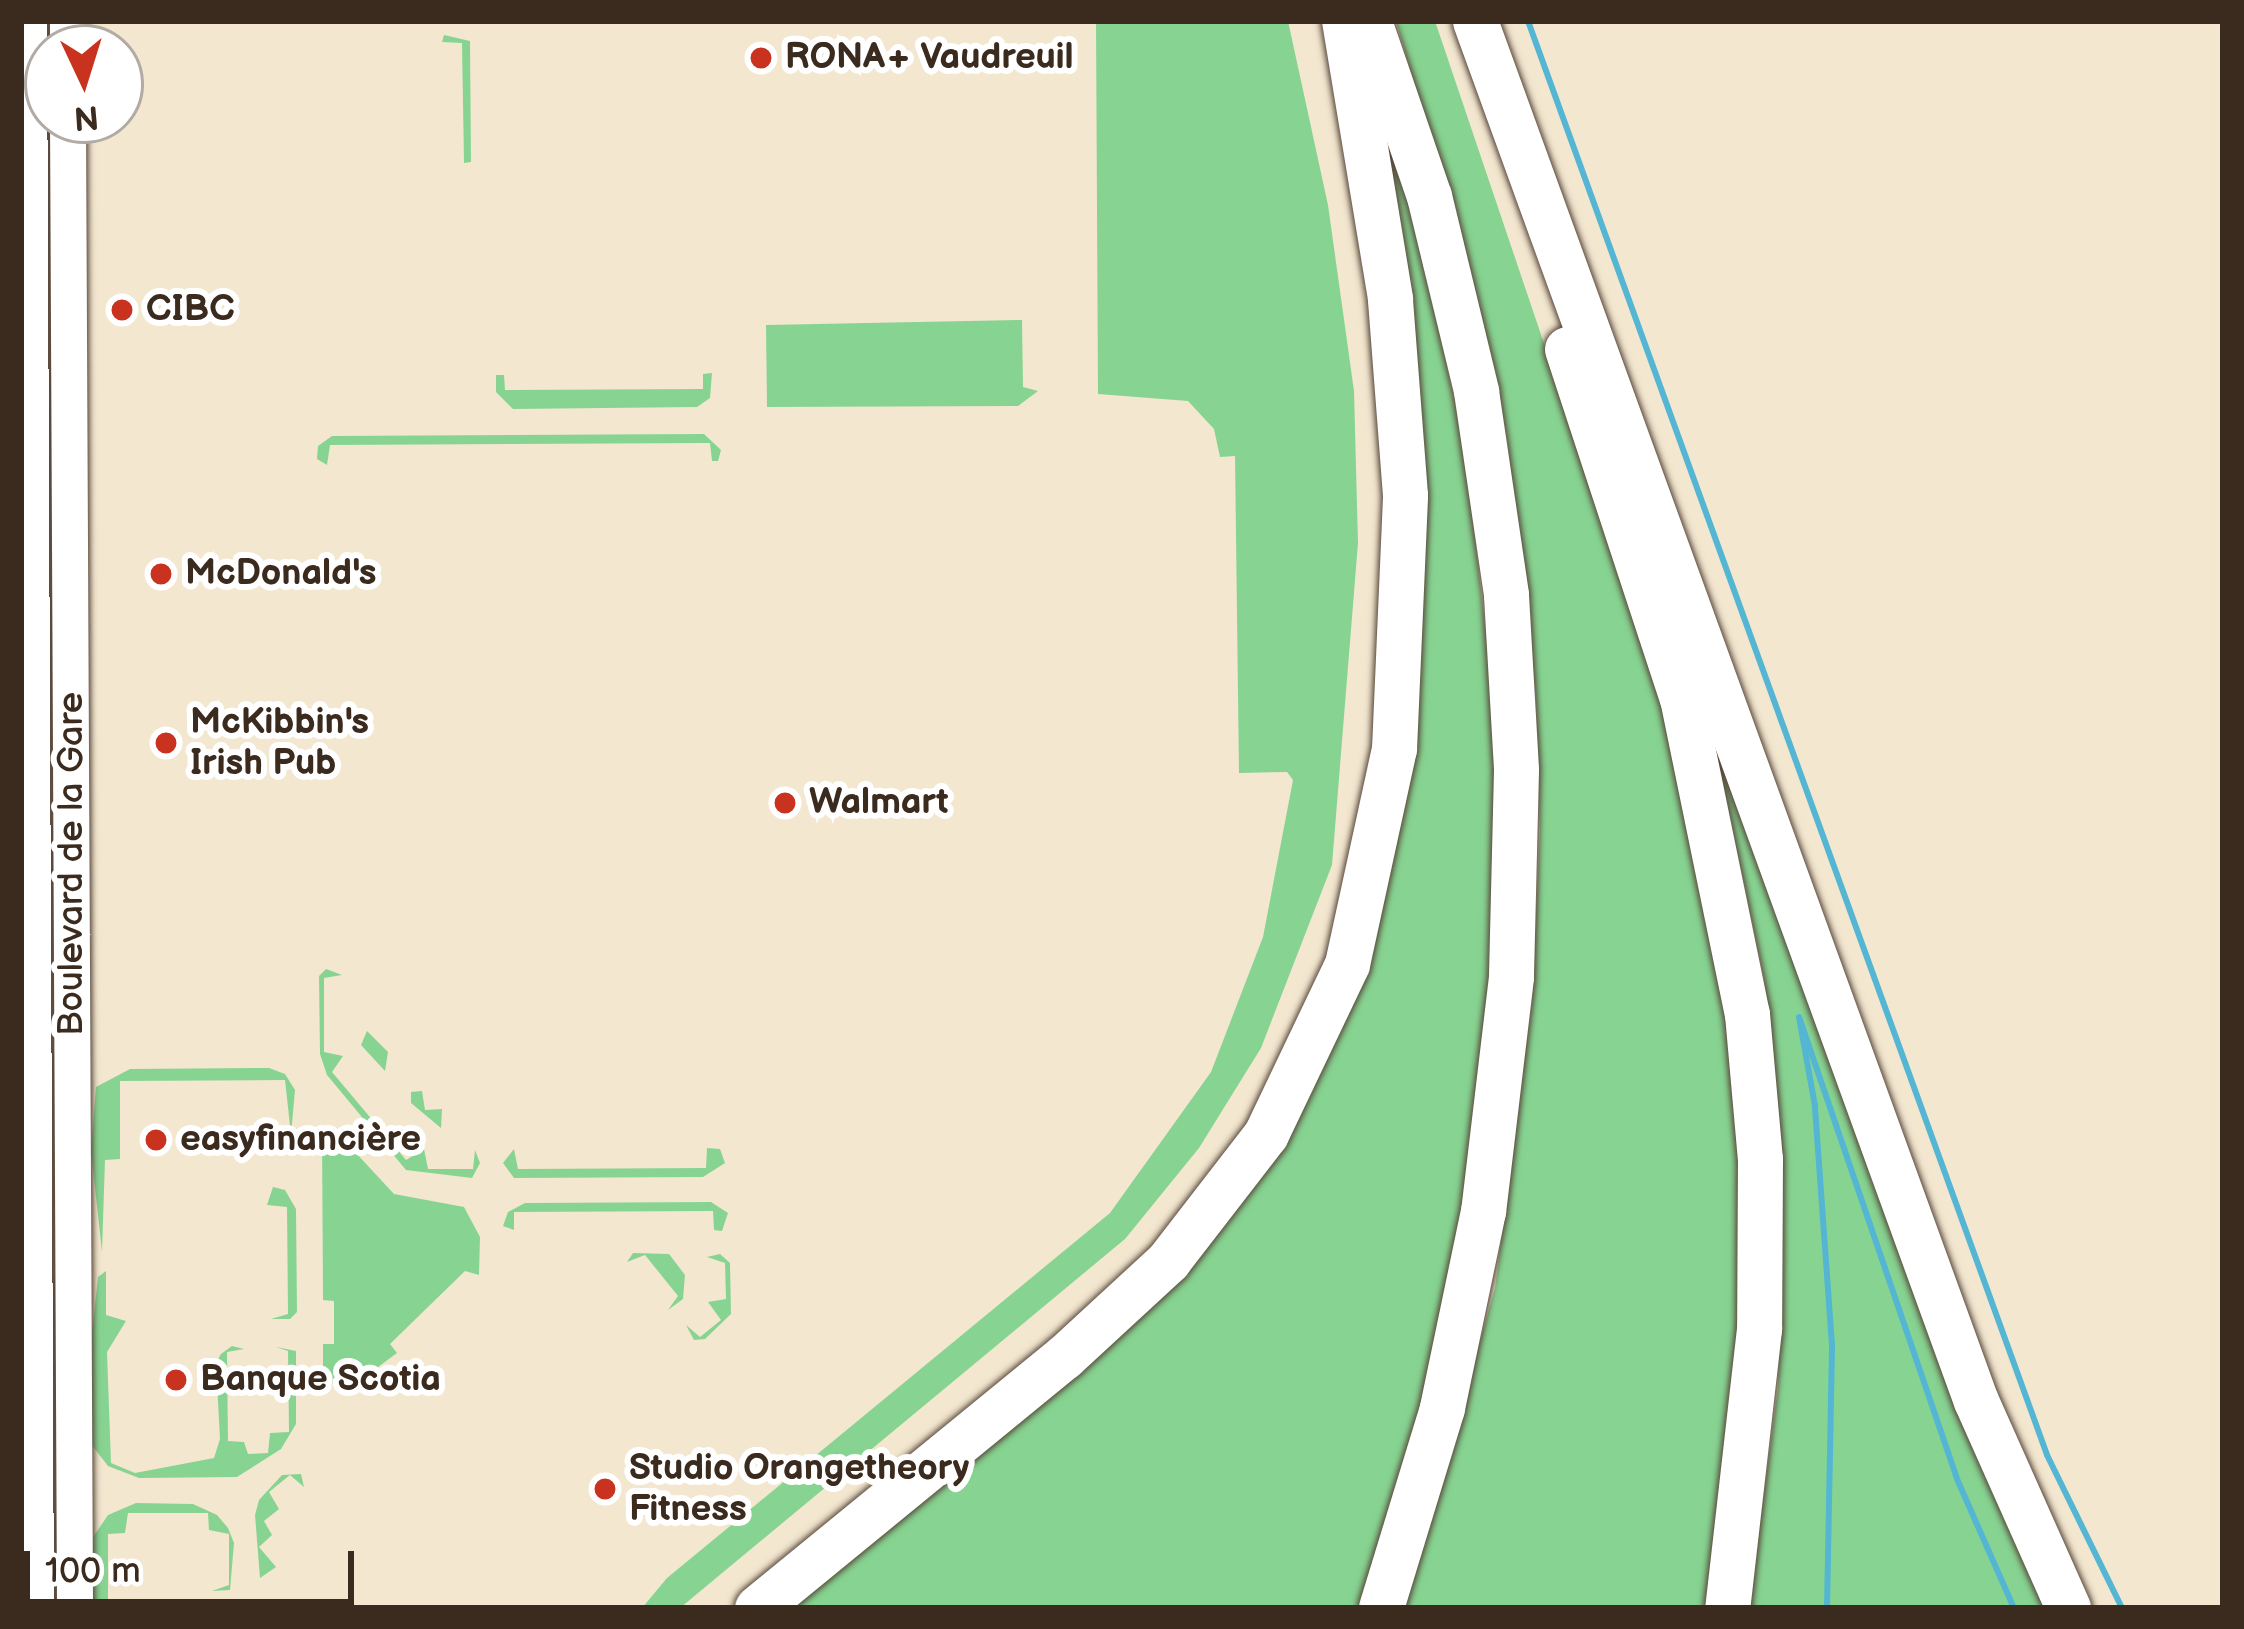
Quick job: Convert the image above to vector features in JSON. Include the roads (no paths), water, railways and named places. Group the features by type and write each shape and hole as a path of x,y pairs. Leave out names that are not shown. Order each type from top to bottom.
{"highway":[{"path":"757,1608 1046,1372 1168,1261 1260,1145 1347,964 1394,749 1406,512 1396,345 1343,21"},
{"path":"1369,21 1417,155 1476,391 1507,595 1516,770 1511,977 1483,1211 1442,1408 1381,1608"},
{"path":"1457,21 1682,698 1742,978 1762,1258 1754,1416 1726,1608"},
{"path":"1474,21 1976,1401 2068,1608"}],"main road":[{"name":"Boulevard de la Gare","path":"29,21 36,1608"},
{"name":"Boulevard de la Gare","path":"68,144 75,1608"}],"waterway":[{"path":"1528,21 2047,1455 2122,1608"},
{"path":"1827,1608 1832,1345 1815,1106 1799,1017 1957,1479 2014,1608"}],"place":[{"name":"RONA+ Vaudreuil","path":"761,58"},
{"name":"CIBC","path":"122,310"},
{"name":"McDonald's","path":"161,574"},
{"name":"McKibbin's Irish Pub","path":"166,743"},
{"name":"Walmart","path":"785,803"},
{"name":"easyfinancière","path":"156,1140"},
{"name":"Banque Scotia","path":"176,1380"},
{"name":"Studio Orangetheory Fitness","path":"605,1489"}]}
